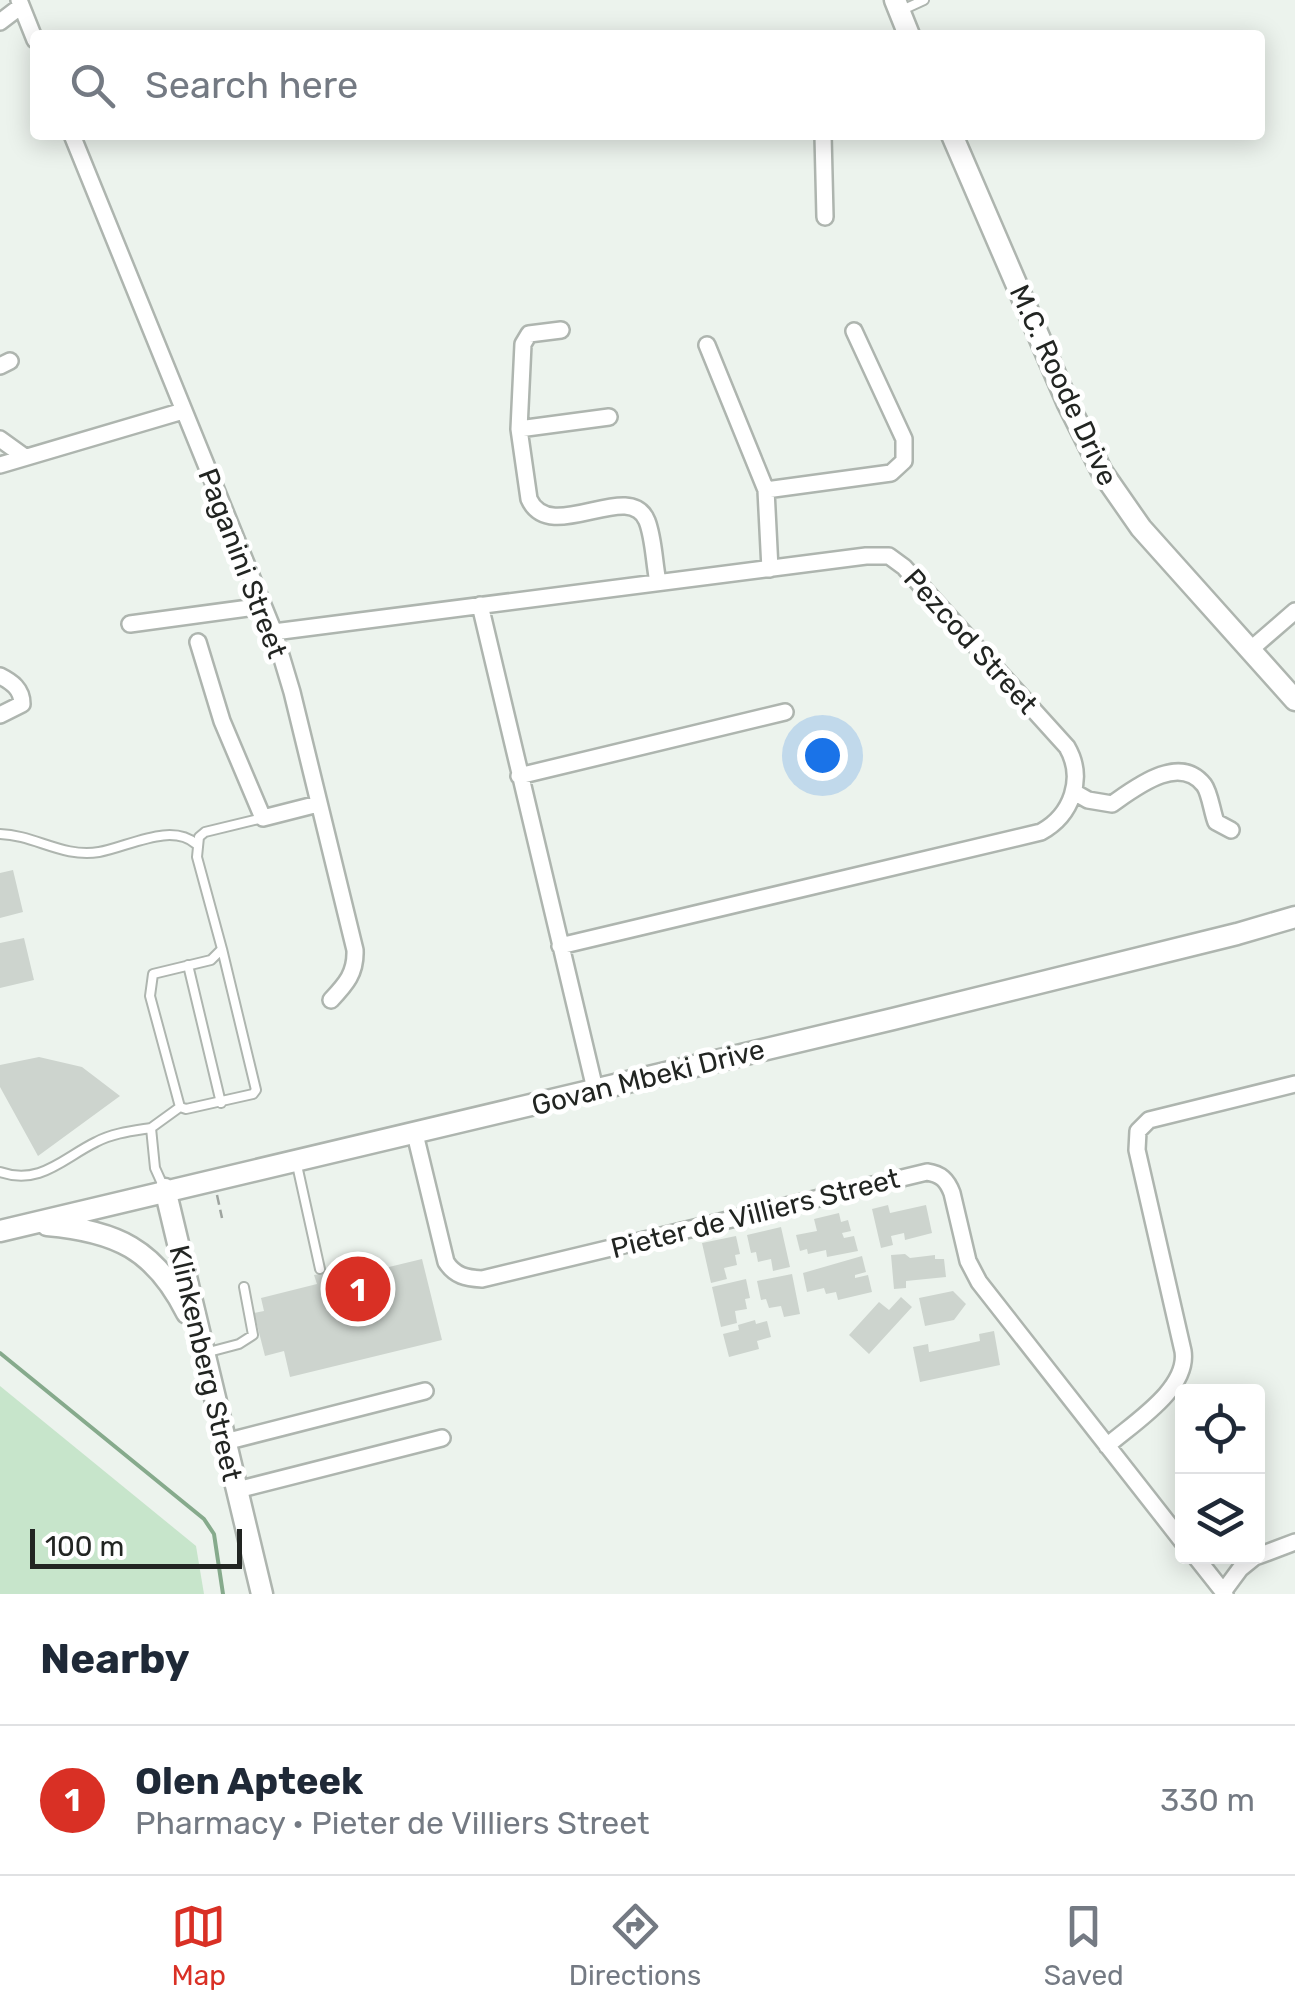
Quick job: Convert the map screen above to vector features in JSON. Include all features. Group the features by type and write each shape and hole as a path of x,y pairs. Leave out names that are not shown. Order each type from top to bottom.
{"street":[{"path":"0,22 20,3 31,30"},
{"path":"897,5 907,30"},
{"name":"Paganini Street","path":"74,140 274,632 355,950 350,979 331,1000"},
{"path":"823,140 825,217"},
{"name":"M.C. Roode Drive","path":"954,140 1068,404 1102,472 1149,538 1295,700"},
{"path":"561,330 534,333 524,344 520,429 526,483 534,509 547,517 625,506 641,512 647,521 658,582"},
{"path":"766,490 891,474 904,461 904,439 854,331"},
{"path":"707,344 766,490 770,569"},
{"path":"0,465 182,411"},
{"path":"520,429 609,417"},
{"path":"0,440 25,457"},
{"name":"Pezcod Street","path":"274,632 890,556 1067,747 1076,771 1074,792"},
{"path":"480,605 595,1089"},
{"path":"130,624 263,606"},
{"path":"1250,650 1295,611"},
{"path":"198,642 222,721 263,818 318,804"},
{"path":"0,676 20,690 22,704 0,716"},
{"path":"520,776 784,712"},
{"path":"560,946 1041,832 1060,818 1074,792 1101,804 1112,804 1152,778 1174,772 1186,773 1204,785 1216,822 1231,830"},
{"name":"Govan Mbeki Drive","path":"0,1230 1109,966 1295,916"},
{"path":"1107,1446 1175,1386 1183,1371 1183,1351 1137,1150 1138,1130 1149,1120 1295,1084"},
{"name":"Pieter de Villiers Street","path":"415,1134 446,1262 451,1270 467,1278 482,1279 927,1172 936,1174 952,1193 968,1261 979,1282 1175,1532"},
{"name":"Klinkenberg Street","path":"165,1190 262,1594"},
{"path":"30,1223 82,1229 131,1245 150,1258 167,1279 201,1345"},
{"path":"226,1442 425,1391"},
{"path":"237,1490 442,1438"},
{"path":"1265,1553 1295,1542"},
{"path":"1201,1564 1224,1593 1247,1564"}],"lane":[{"path":"897,5 924,0"},
{"path":"196,844 205,832 263,818"},
{"path":"0,834 81,854 173,836 196,844 222,949 256,1090 253,1094 186,1110 180,1107 150,996 150,983 154,974 211,960 222,949"},
{"path":"188,965 220,1103"},
{"path":"0,1172 44,1174 113,1134 151,1128 180,1107"},
{"path":"151,1128 154,1168 165,1190"},
{"path":"296,1160 320,1269"},
{"path":"201,1345 239,1344 252,1335 244,1288"}],"path":[{"path":"213,1179 222,1218"}],"green space":[{"path":"0,1386 196,1546 204,1594 0,1594"}],"building":[{"path":"13,870 23,912 0,918 0,873"},
{"path":"24,938 34,980 0,988 0,943"},
{"path":"39,1057 82,1067 120,1096 38,1156 0,1087 0,1065"},
{"path":"888,1205 890,1213 926,1205 932,1233 905,1240 904,1233 891,1236 893,1245 881,1248 872,1209"},
{"path":"839,1213 841,1222 848,1220 851,1231 842,1233 844,1238 854,1236 858,1251 827,1257 826,1250 808,1254 807,1249 800,1251 796,1235 817,1231 814,1219"},
{"path":"781,1227 790,1267 773,1271 771,1259 758,1262 756,1252 751,1253 747,1235"},
{"path":"736,1236 740,1254 735,1255 737,1265 724,1268 727,1279 711,1283 702,1243"},
{"path":"905,1254 910,1258 935,1255 935,1259 944,1259 946,1277 906,1281 906,1288 894,1289 891,1255"},
{"path":"862,1256 866,1272 855,1278 868,1275 872,1292 838,1300 836,1292 826,1294 824,1288 807,1292 803,1273"},
{"path":"422,1259 442,1340 290,1377 284,1351 265,1356 254,1313 264,1311 261,1298 317,1284 314,1275 326,1273 327,1282"},
{"path":"792,1274 800,1314 784,1317 781,1306 769,1308 766,1299 761,1300 757,1281"},
{"path":"746,1279 750,1298 745,1299 747,1309 735,1311 737,1323 721,1327 712,1287"},
{"path":"953,1291 966,1304 954,1320 925,1326 919,1298"},
{"path":"901,1297 912,1307 869,1354 849,1335 879,1302 889,1310"},
{"path":"755,1320 756,1324 767,1321 771,1337 757,1341 759,1349 729,1357 723,1334"},
{"path":"994,1331 1000,1365 920,1382 913,1347 928,1344 929,1352 980,1341 979,1334"}],"waterway":[{"path":"0,1353 204,1519 214,1534 223,1594"}],"place":[{"name":"Olen Apteek","path":"358,1289"}]}
